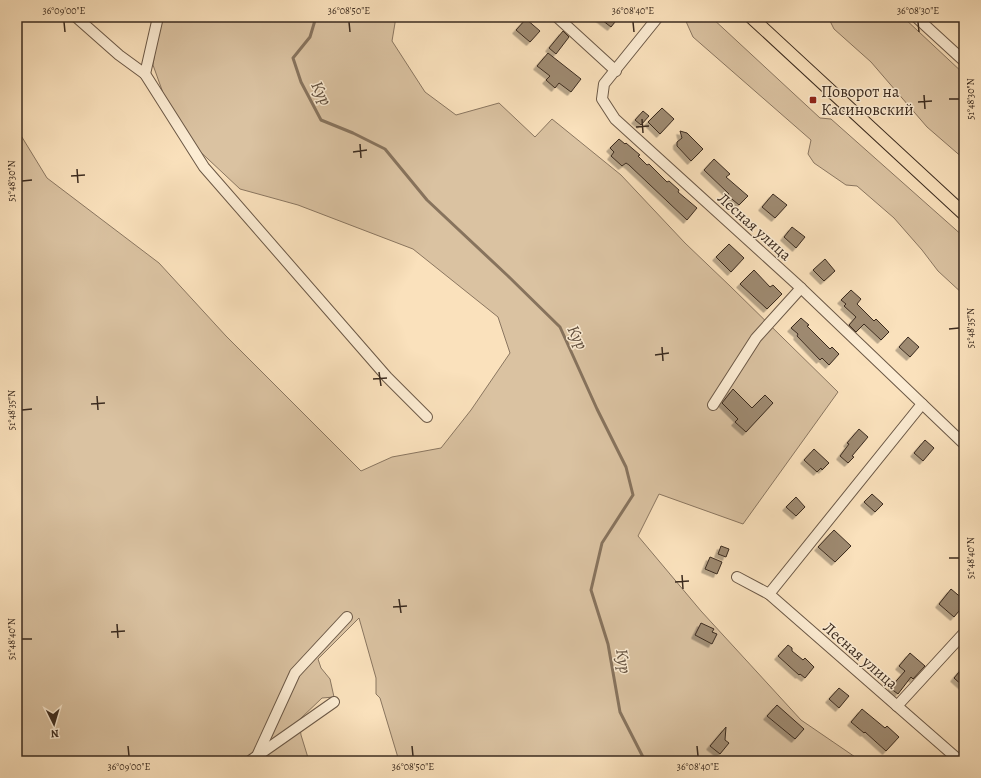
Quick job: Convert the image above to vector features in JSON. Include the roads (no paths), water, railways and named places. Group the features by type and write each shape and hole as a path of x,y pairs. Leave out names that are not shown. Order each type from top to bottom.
{"main road":[{"path":"751,17 964,214"}],"street":[{"path":"76,17 119,54 146,74 204,167 387,377 427,417"},
{"path":"146,74 158,17"},
{"path":"557,17 616,71"},
{"name":"Лесная улица","path":"658,17 604,84 602,99 615,119 801,288 964,444"},
{"path":"916,17 964,61"},
{"path":"713,405 756,338 801,288"},
{"path":"769,594 922,404"},
{"name":"Лесная улица","path":"737,577 769,594 960,761"},
{"path":"254,758 295,673 347,617"},
{"path":"897,706 964,633"},
{"path":"254,758 334,702"}],"waterway":[{"name":"Кур","path":"316,17 310,37 293,58 301,82 321,120 353,133 385,149 427,200 560,327 597,409 626,467 633,495 602,543 591,590 608,644 620,712 645,761"}],"place":[{"name":"Поворот на Касиновский","path":"813,100"}]}
